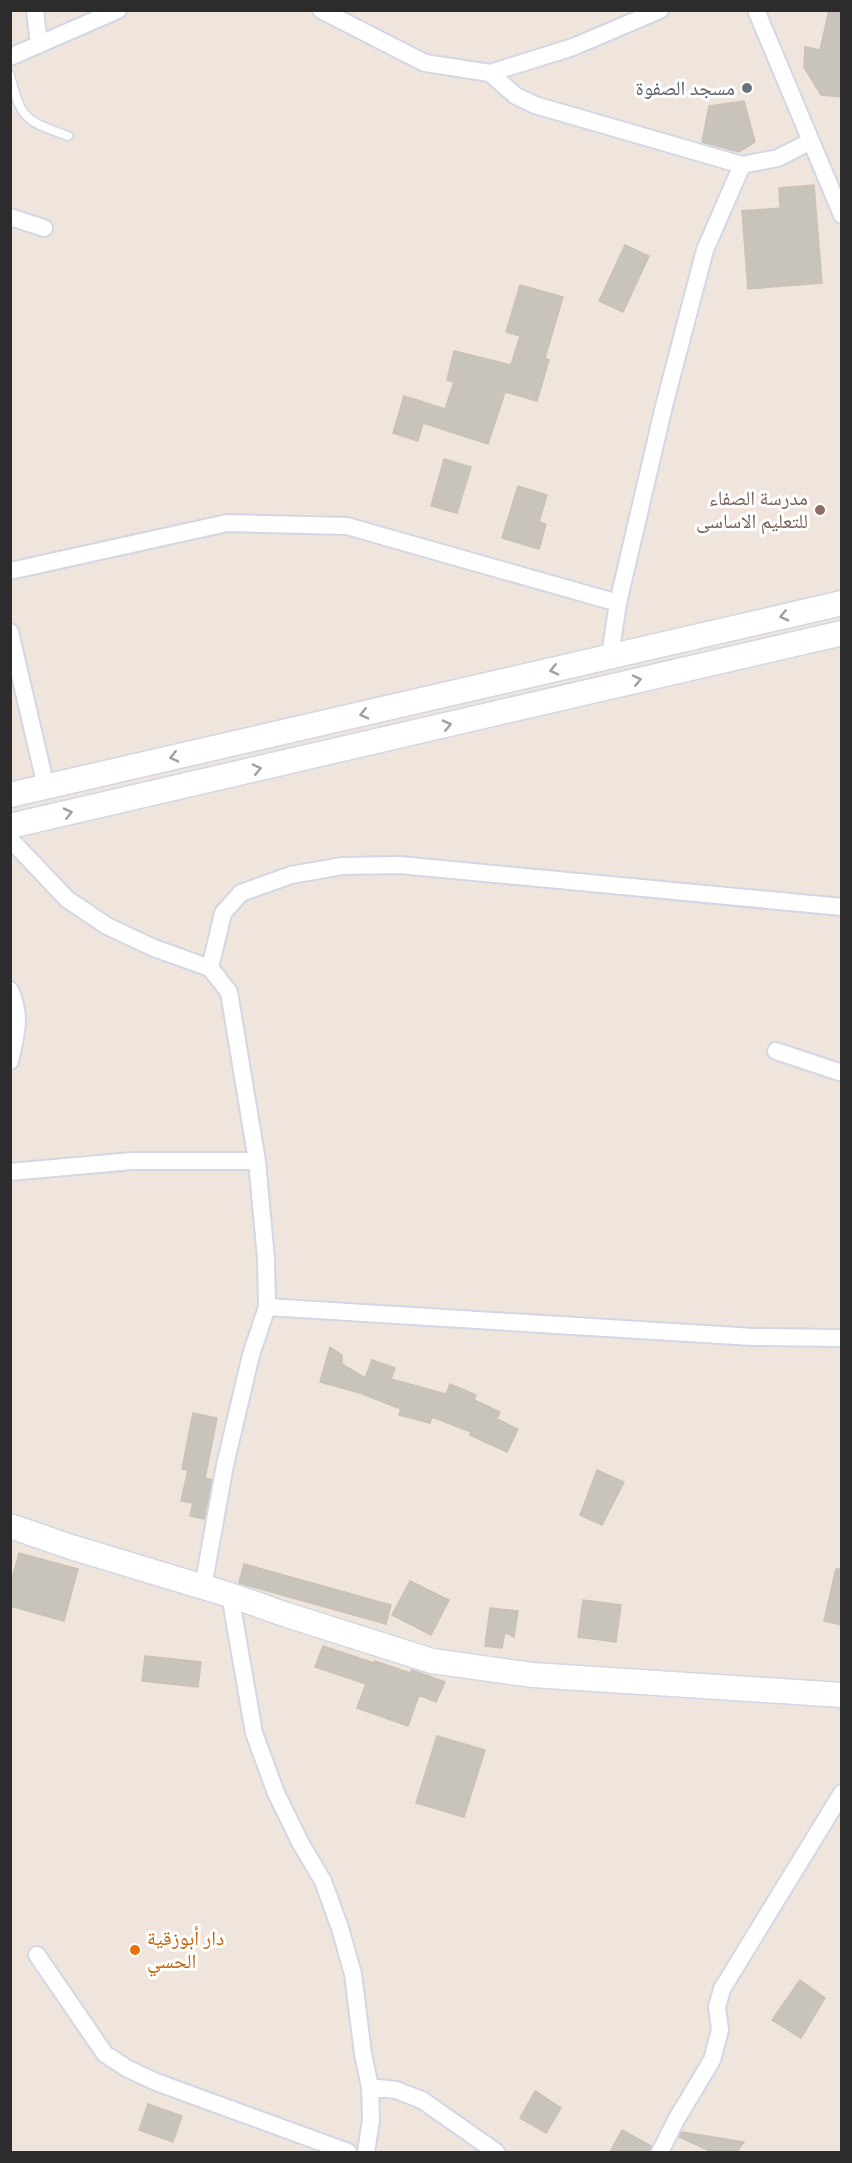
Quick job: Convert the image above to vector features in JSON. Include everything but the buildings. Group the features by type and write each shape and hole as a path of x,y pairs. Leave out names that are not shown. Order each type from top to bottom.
{"main road":[{"path":"10,795 842,603"},
{"path":"10,826 842,633"},
{"path":"10,1527 432,1660 533,1675 842,1695"}],"street":[{"path":"35,10 39,45"},
{"path":"10,57 118,10"},
{"path":"321,10 424,63 490,73 573,47 660,10"},
{"path":"756,10 842,216"},
{"path":"490,73 516,96 535,105 742,165 778,158 811,141"},
{"path":"610,657 618,603 664,406 705,250 742,165"},
{"path":"10,217 44,228"},
{"path":"10,571 227,523 346,526 618,603"},
{"path":"10,632 46,787"},
{"path":"10,839 67,898 106,926 154,948 210,968 229,992 257,1161 266,1259 267,1307 251,1355 227,1454 202,1587"},
{"path":"210,968 223,913 241,893 291,875 342,866 400,865 842,907"},
{"path":"10,990 18,1022 10,1061"},
{"path":"776,1050 842,1073"},
{"path":"10,1172 132,1161 257,1161"},
{"path":"267,1307 741,1336 842,1338"},
{"path":"230,1595 254,1733 276,1793 301,1844 323,1881 353,1974 363,2054 370,2087 371,2120 366,2152"},
{"path":"660,2152 676,2120 712,2060 720,2030 717,2007 722,1989 842,1793"},
{"path":"37,1955 105,2054 128,2069 156,2082 348,2152"},
{"path":"370,2087 396,2090 422,2100 496,2152"}],"lane":[{"path":"10,75 22,113 34,124 68,136"}],"place":[{"name":"مسجد الصفوة","path":"747,88"},
{"name":"مدرسة الصفاء للتعليم الاساسى","path":"820,510"},
{"name":"دار أبوزقية الحسي","path":"135,1950"}]}
